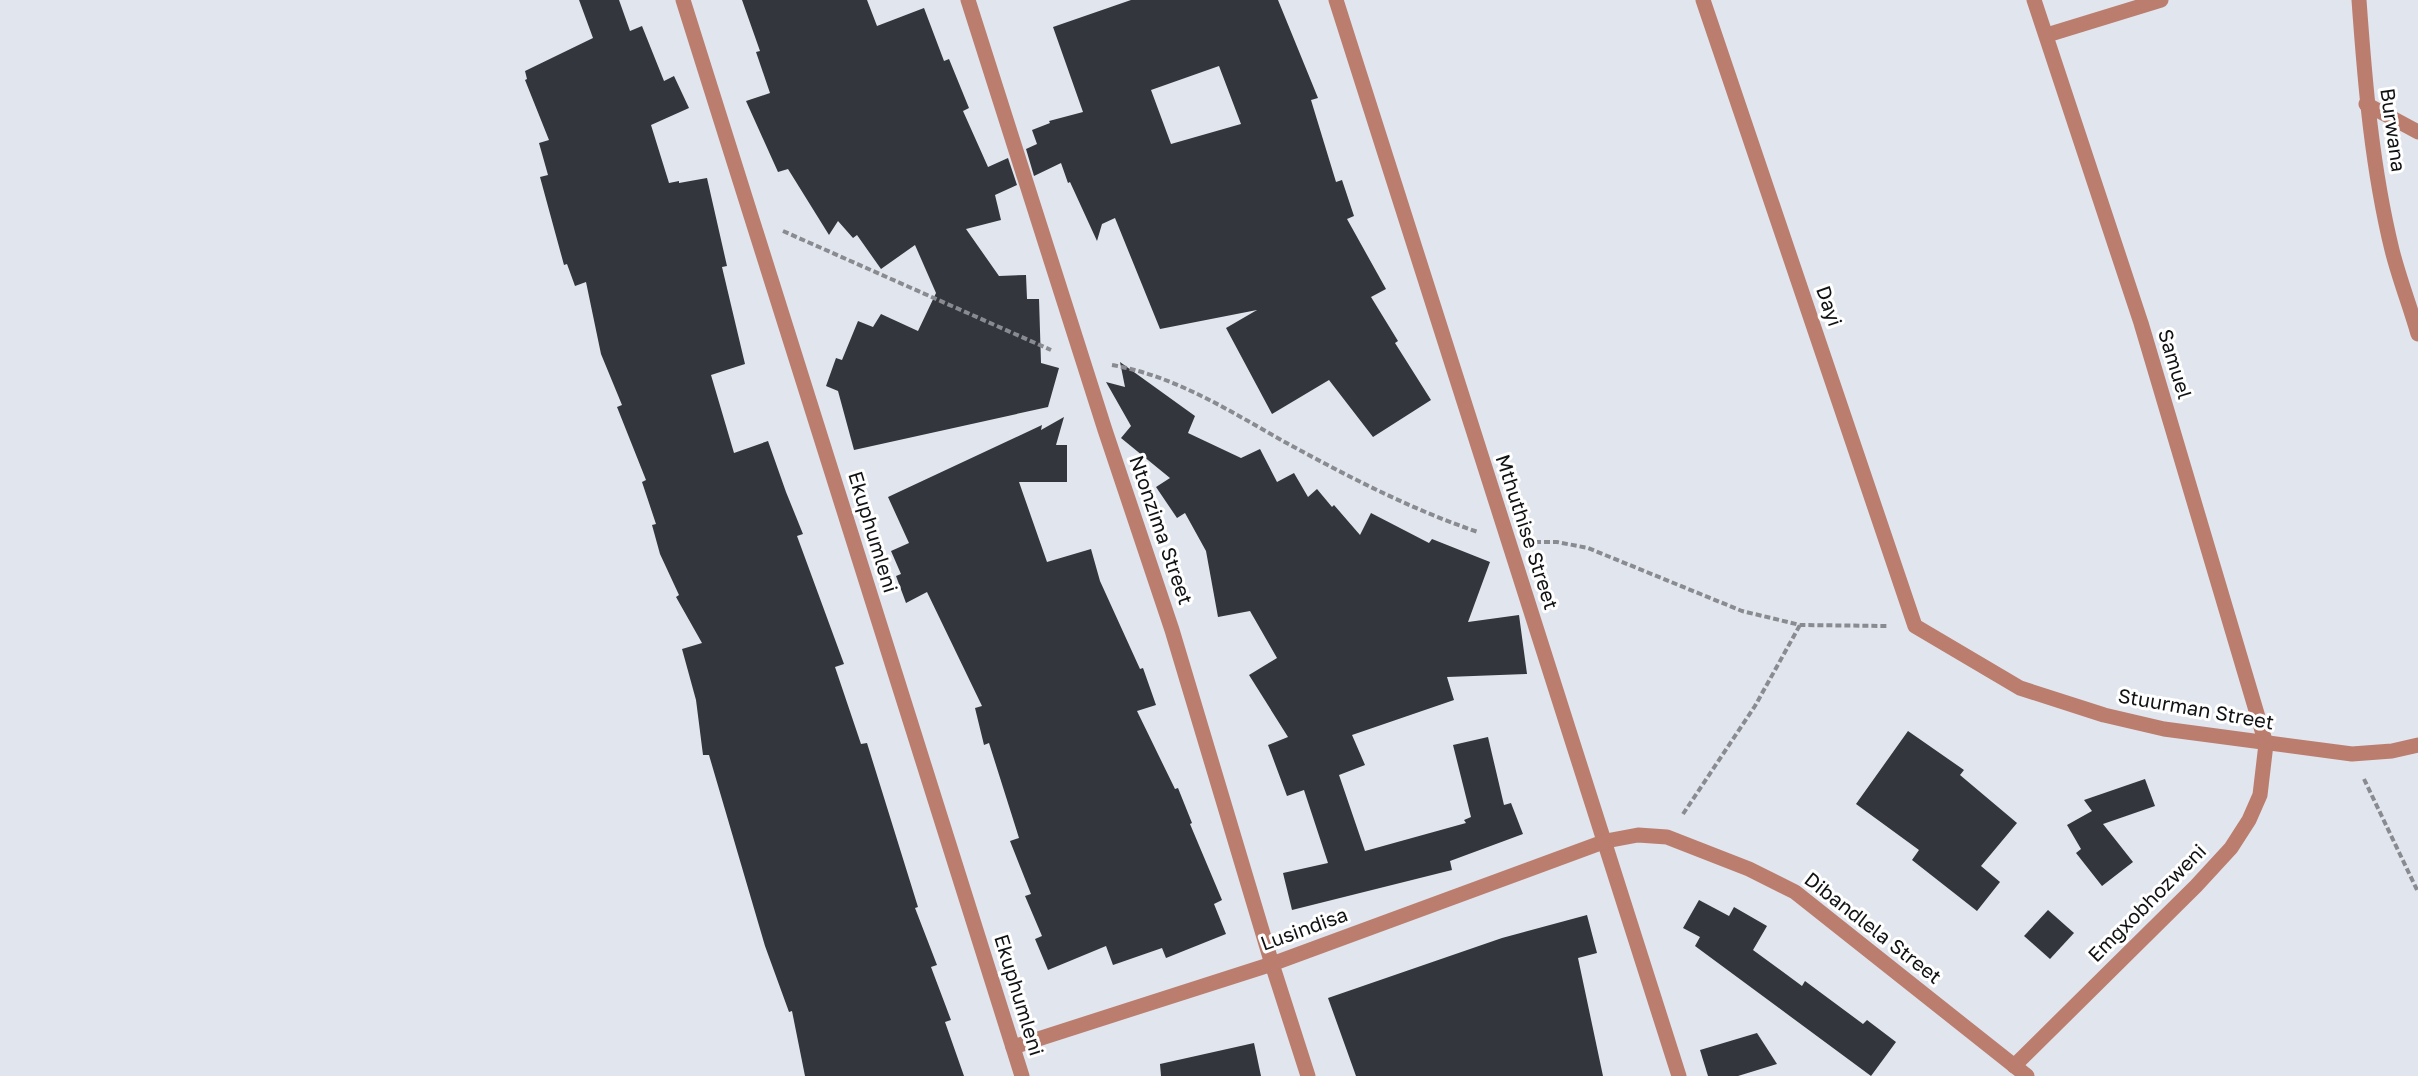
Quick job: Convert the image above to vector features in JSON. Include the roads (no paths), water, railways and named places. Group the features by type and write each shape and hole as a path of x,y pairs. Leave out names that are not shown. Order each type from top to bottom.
{"street":[{"name":"Ekuphumleni","path":"684,0 1022,1076"},
{"name":"Ntonzima Street","path":"968,0 1172,630 1308,1076"},
{"name":"Mthuthise Street","path":"1336,0 1508,542 1606,841 1679,1076"},
{"name":"Dayi","path":"1703,0 1915,626"},
{"name":"Samuel","path":"2034,0 2141,323 2266,744"},
{"path":"2047,35 2161,0"},
{"name":"Burwana","path":"2359,0 2366,104 2392,252 2418,334"},
{"path":"2366,104 2418,132"},
{"name":"Stuurman Street","path":"1915,626 2020,688 2104,715 2164,729 2352,754 2391,751 2418,745"},
{"name":"Emgxobhozweni","path":"2014,1066 2196,886 2231,848 2249,820 2260,795 2266,744"},
{"name":"Dibandlela Street","path":"1606,841 1638,835 1667,837 1749,868 1795,892 2027,1076"},
{"name":"Lusindisa","path":"1013,1047 1272,964 1606,841"}]}
